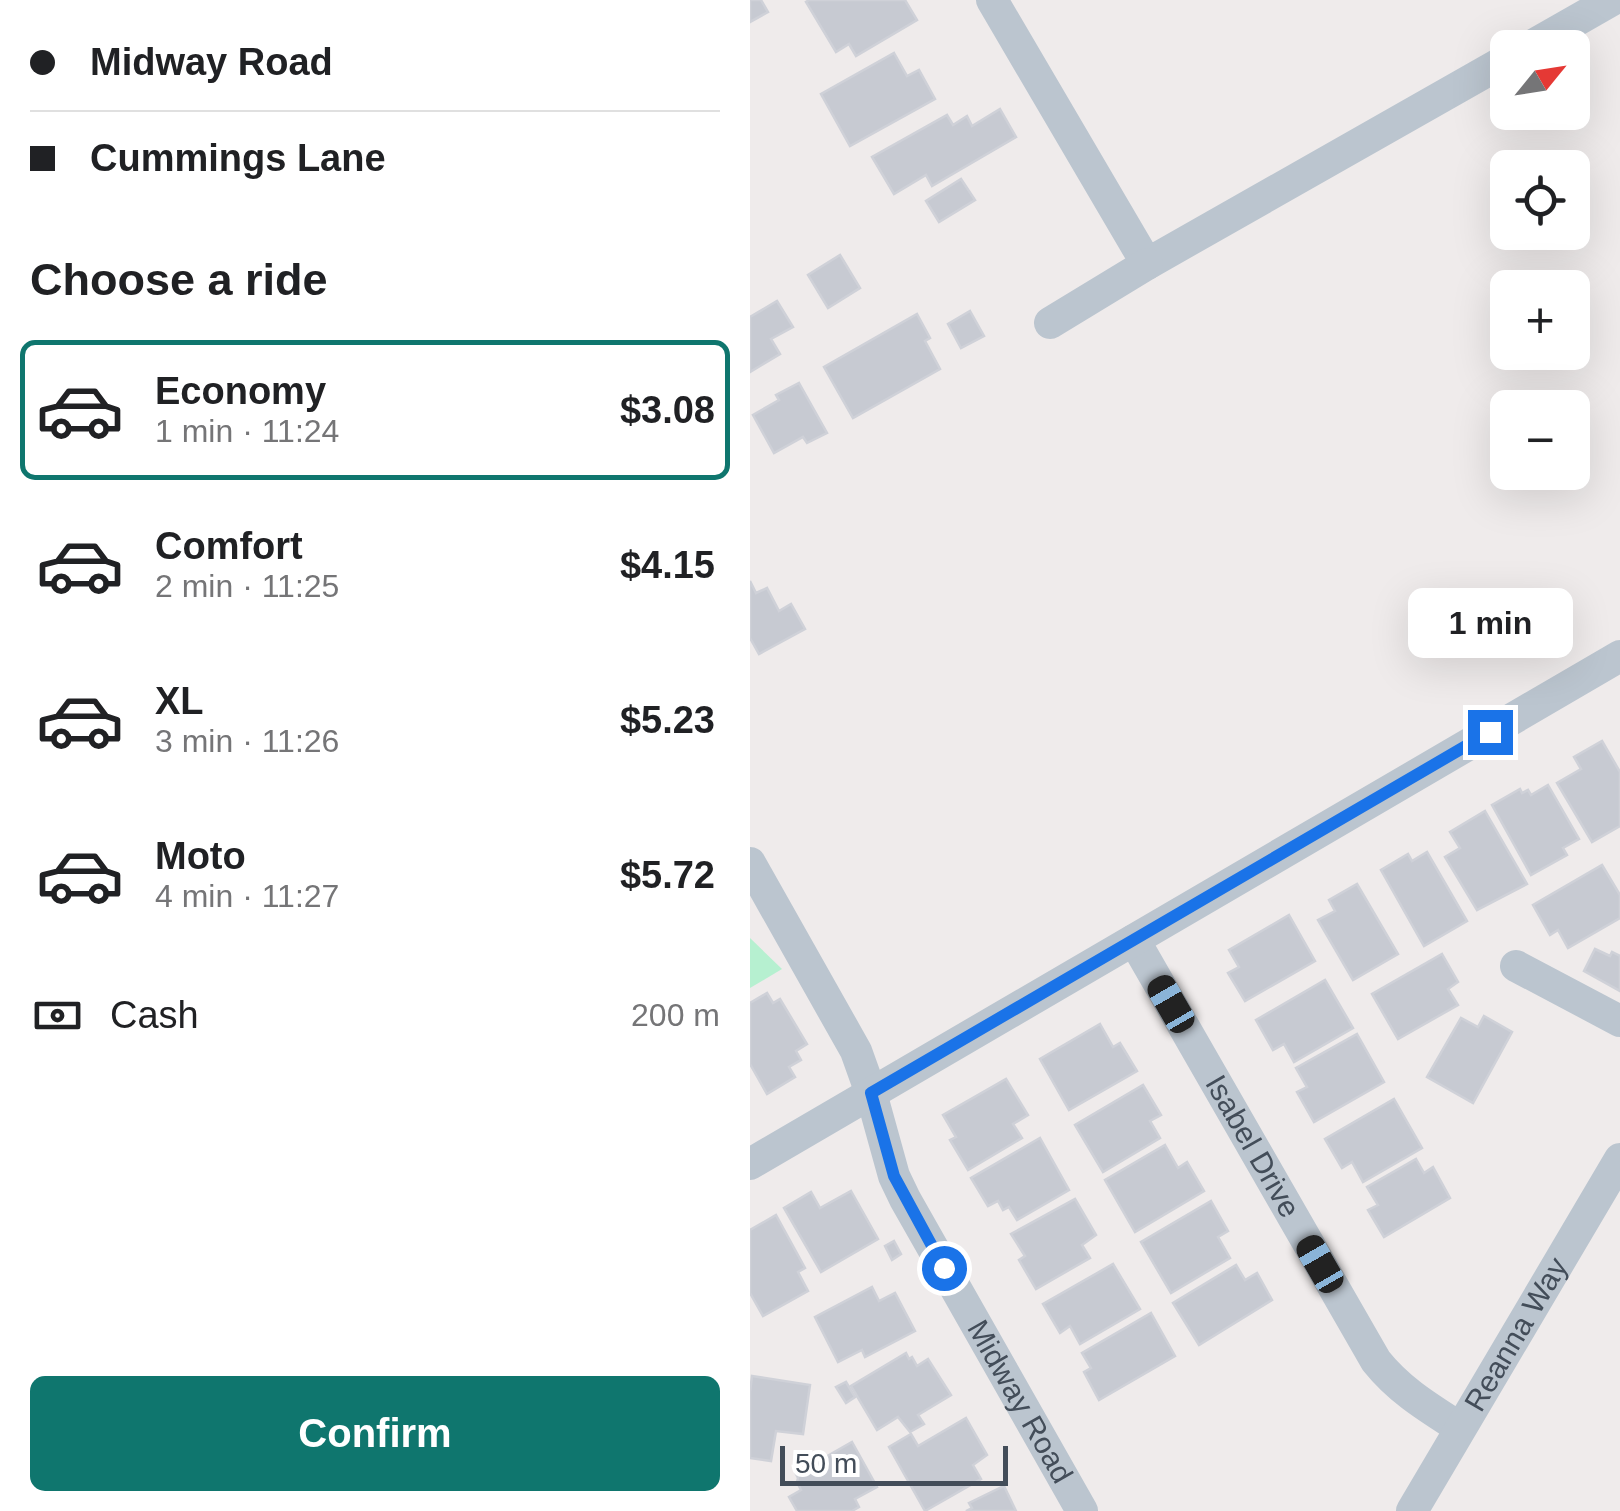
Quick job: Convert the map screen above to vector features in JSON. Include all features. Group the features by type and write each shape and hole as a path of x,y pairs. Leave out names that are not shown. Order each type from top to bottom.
{"street":[{"path":"992,0 1147,264"},
{"path":"1560,30 1612,0"},
{"path":"1050,323 1490,69"},
{"path":"750,1164 1620,656"},
{"name":"Midway Road","path":"750,863 856,1051 894,1176 905,1199 1082,1511"},
{"name":"Isabel Drive","path":"1134,940 1376,1362 1414,1399 1460,1428"},
{"path":"1516,966 1620,1021"},
{"name":"Reanna Way","path":"1412,1511 1620,1159"}],"green space":[{"path":"750,938 782,969 750,988"}],"building":[{"path":"750,0 761,0 768,12 750,22"},
{"path":"905,0 917,20 856,56 849,44 836,52 806,2"},
{"path":"894,53 907,76 919,70 935,99 850,146 821,94"},
{"path":"1000,109 1016,137 932,186 926,175 894,194 872,157 947,115 953,125 967,116 972,126"},
{"path":"961,179 975,200 939,222 926,201"},
{"path":"840,255 860,288 828,308 808,275"},
{"path":"777,301 793,327 771,339 780,354 750,372 750,317"},
{"path":"970,311 984,336 961,348 948,324"},
{"path":"917,314 930,338 925,341 940,369 853,418 824,367"},
{"path":"799,383 827,433 807,443 803,437 774,453 753,415 779,400 776,395"},
{"path":"750,581 756,593 767,588 779,611 791,604 805,629 759,654 750,638"},
{"path":"1602,741 1620,772 1620,826 1592,842 1557,783 1581,769 1574,757"},
{"path":"1548,785 1579,839 1563,848 1567,855 1531,875 1492,805 1520,789 1531,795"},
{"path":"1485,811 1527,884 1477,910 1445,857 1460,848 1450,832"},
{"path":"1427,852 1467,921 1424,946 1381,870 1408,854 1412,861"},
{"path":"1602,865 1620,895 1620,918 1568,948 1558,930 1550,935 1533,905"},
{"path":"1357,884 1398,954 1353,980 1318,920 1335,911 1329,900"},
{"path":"1289,915 1315,961 1245,1001 1228,973 1239,967 1229,950"},
{"path":"1595,949 1620,956 1620,991 1584,971"},
{"path":"1442,954 1458,982 1448,989 1458,1005 1398,1039 1372,994"},
{"path":"1325,980 1353,1028 1294,1062 1284,1044 1273,1050 1256,1020"},
{"path":"767,993 773,1003 780,999 807,1044 796,1051 801,1060 789,1067 795,1077 767,1094 750,1064 750,1003"},
{"path":"1484,1016 1512,1032 1473,1103 1427,1077 1461,1018 1478,1027"},
{"path":"1100,1024 1113,1047 1120,1043 1137,1071 1069,1110 1040,1059"},
{"path":"1357,1034 1384,1082 1314,1122 1297,1092 1307,1087 1296,1068"},
{"path":"1006,1079 1028,1115 1013,1124 1022,1138 968,1170 950,1140 956,1137 943,1115"},
{"path":"1143,1085 1161,1115 1150,1121 1160,1138 1103,1172 1075,1125"},
{"path":"1394,1099 1422,1148 1363,1182 1352,1162 1342,1168 1325,1139"},
{"path":"1040,1138 1069,1190 1017,1220 1009,1207 1003,1210 998,1201 988,1206 971,1178"},
{"path":"1165,1145 1178,1168 1187,1162 1204,1191 1135,1232 1105,1180"},
{"path":"1416,1159 1424,1173 1433,1167 1450,1198 1384,1237 1368,1210 1378,1205 1367,1187"},
{"path":"851,1191 878,1239 821,1272 784,1208 811,1192 820,1208"},
{"path":"1075,1199 1096,1235 1082,1245 1090,1258 1036,1289 1019,1260 1025,1256 1011,1234"},
{"path":"1211,1201 1228,1231 1218,1237 1230,1258 1171,1293 1141,1242"},
{"path":"776,1215 805,1268 798,1272 808,1291 763,1316 750,1293 750,1230"},
{"path":"894,1241 901,1254 892,1260 885,1246"},
{"path":"1113,1264 1140,1309 1080,1344 1070,1326 1060,1333 1043,1304"},
{"path":"1236,1265 1245,1280 1257,1273 1272,1300 1199,1345 1173,1303"},
{"path":"872,1287 879,1301 895,1293 915,1331 865,1357 862,1350 838,1362 815,1317"},
{"path":"1151,1313 1175,1356 1099,1400 1084,1372 1091,1368 1082,1353"},
{"path":"906,1353 917,1366 928,1359 951,1395 918,1415 924,1424 910,1432 898,1417 877,1430 851,1386"},
{"path":"752,1376 810,1385 803,1434 776,1431 771,1461 750,1458"},
{"path":"846,1382 855,1397 846,1403 836,1387"},
{"path":"966,1418 987,1455 973,1465 981,1479 925,1511 889,1447 911,1434 918,1446"},
{"path":"852,1442 877,1487 855,1499 859,1507 852,1511 797,1511 789,1497 801,1490 796,1474"},
{"path":"1004,1486 1016,1511 966,1511 972,1508 969,1503"}],"route":[{"path":"944,1268 894,1176 871,1093 1490,732"}]}
